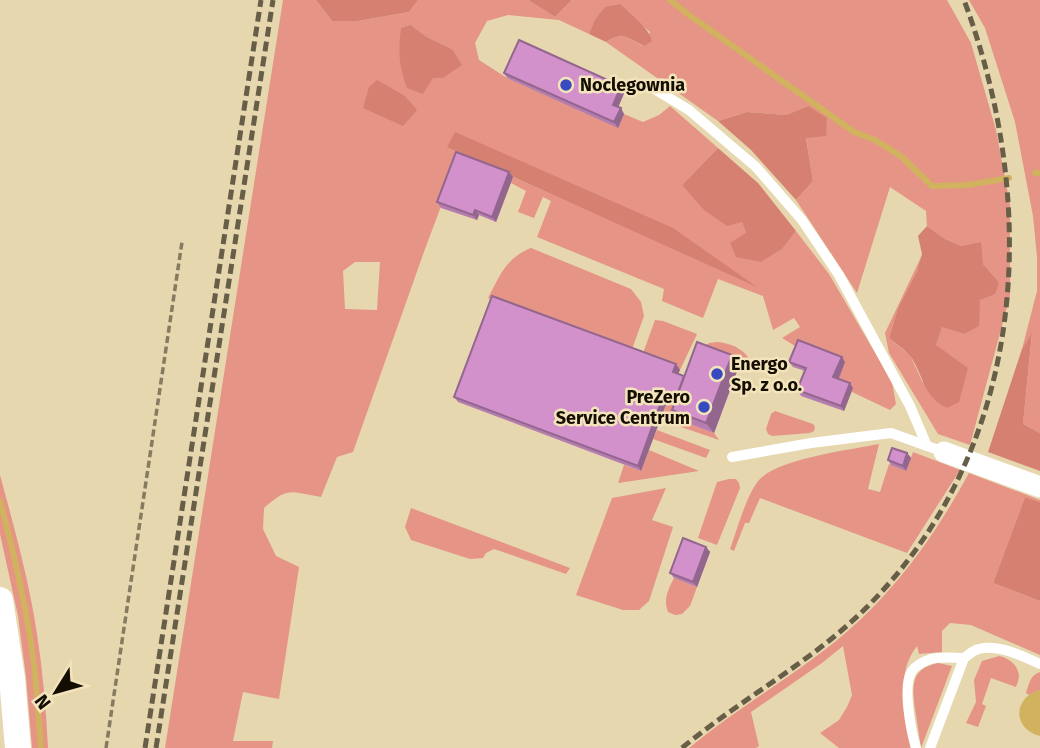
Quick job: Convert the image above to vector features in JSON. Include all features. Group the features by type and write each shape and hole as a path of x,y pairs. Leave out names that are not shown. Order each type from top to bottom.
{"street":[{"path":"935,449 1040,487"},
{"path":"0,600 12,678 18,748"}],"lane":[{"path":"651,87 689,110 756,167 802,220 839,275 935,449"},
{"path":"732,457 891,433 935,449"},
{"path":"930,748 964,658 976,649 997,648 1040,664"},
{"path":"916,748 908,703 908,683 912,671 930,659 964,658"}],"path":[{"path":"106,748 182,242"}],"shaded area":[{"path":"283,0 316,0 332,21 358,21 409,12 418,0 528,0 555,17 572,0 947,0 971,43 996,130 1010,205 1010,296 970,445 938,434 889,353 885,333 922,255 898,308 889,338 910,355 923,383 942,326 964,334 980,300 999,282 962,246 945,239 927,226 926,211 890,187 857,293 796,200 813,181 806,137 808,106 786,115 747,112 718,121 606,42 621,36 643,46 650,32 621,4 594,21 589,34 559,20 508,15 487,21 475,43 479,60 507,78 618,127 624,114 643,122 659,115 670,106 718,148 682,185 742,222 746,233 783,248 796,231 829,274 892,382 896,404 890,410 852,392 853,388 837,382 845,362 800,349 782,338 800,327 794,318 773,330 763,296 718,279 703,318 662,301 664,289 537,237 551,201 543,197 534,218 518,212 526,191 511,183 513,177 753,284 461,153 353,452 337,457 321,497 290,492 279,496 264,508 263,529 276,556 299,567 279,699 243,692 233,741 273,741 272,748 165,748","holes":["411,25 427,37 452,49 433,78","355,262 380,262 377,310 345,309 343,271"]},
{"path":"316,0 418,0 409,12 358,21 332,21"},
{"path":"528,0 572,0 555,17"},
{"path":"969,0 1040,0 1040,433 1023,424 1032,334 1022,349 1037,291 1033,216 1015,122 985,28"},
{"path":"621,4 644,26 652,41 644,46 621,36 606,42 589,34 594,21 605,7"},
{"path":"411,25 427,37 452,49 462,65 443,78 433,78 423,94 407,88 401,66 401,28"},
{"path":"377,80 405,96 417,110 403,126 363,108 369,87"},
{"path":"808,106 827,118 826,136 806,138 813,181 796,200 751,150 718,121 747,112 786,115"},
{"path":"455,132 673,228 757,287 447,147"},
{"path":"718,148 758,183 796,231 783,248 761,262 736,257 730,243 746,233 742,222 727,226 704,210 682,185"},
{"path":"927,226 945,239 962,246 981,242 983,264 999,282 995,294 980,300 979,326 964,334 942,327 936,345 968,368 959,402 947,408 928,392 909,354 889,338 898,308 917,271 922,254 918,236"},
{"path":"531,248 631,289 641,302 644,316 631,352 488,298 510,262"},
{"path":"655,320 697,334 680,370 642,356"},
{"path":"1032,333 1023,424 1040,433 1040,471 988,452 1022,349"},
{"path":"718,342 742,351 748,357 747,363 702,348 709,343"},
{"path":"668,399 684,405 679,420 714,433 719,440 661,420"},
{"path":"775,411 813,424 814,431 772,436 768,434 766,429 771,414"},
{"path":"657,430 710,450 706,458 653,439"},
{"path":"879,444 868,489 880,492 889,464 906,471 913,452 960,470 907,553 760,498 749,523 745,523 734,551 730,549 751,493 760,479 799,460"},
{"path":"649,450 699,471 618,483 624,465 641,471"},
{"path":"969,473 1040,500 1025,497 993,583 1040,601 1040,655 971,625 950,623 942,631 942,652 919,654 917,646 910,657 903,696 911,748 839,748 820,733 839,720 852,695 843,646 751,712 759,746 756,748 689,748 818,655 876,605 927,542"},
{"path":"0,475 34,614 43,677 48,748 32,748 18,616 0,534"},
{"path":"736,479 740,488 717,545 698,538 717,482"},
{"path":"666,488 652,520 673,527 649,601 639,610 623,610 576,595 612,498"},
{"path":"1025,497 1040,502 1040,601 993,583"},
{"path":"411,508 570,568 566,574 494,549 483,558 470,559 411,540 405,527"},
{"path":"674,578 697,587 690,606 682,614 675,615 668,612 666,603"},
{"path":"999,656 1015,665 1019,676 1016,687 991,678 982,704 986,706 978,727 966,723 976,702 974,680 982,661"},
{"path":"938,663 952,666 921,748 914,701 915,680 922,669"},
{"path":"1040,672 1040,690 1029,695 1026,693 1030,680"},
{"path":"1040,690 1040,736 1025,727 1019,714 1024,700"}],"building":[{"name":"Noclegownia","path":"519,40 621,86 613,105 621,108 614,122 504,73"},
{"path":"456,152 509,172 492,217 475,210 473,215 437,202"},
{"path":"492,296 676,364 673,372 684,376 676,398 664,394 638,466 454,397"},
{"path":"798,340 842,357 833,377 850,383 841,406 797,390 806,368 789,362"},
{"path":"697,342 732,355 706,423 672,410"},
{"path":"892,448 907,453 903,466 888,460"},
{"path":"683,538 706,547 693,582 670,573"}],"waterway":[{"path":"670,0 854,132 875,140 902,157 932,186 968,185 1009,178"},
{"path":"1035,173 1040,173"},
{"path":"0,501 29,629 41,748"}],"railway":[{"path":"145,748 261,0"},
{"path":"156,748 273,0"},
{"path":"682,748 800,663 867,607 921,543 961,472 989,398 1005,319 1009,239 1004,158 988,78 964,0"}],"place":[{"name":"Noclegownia","path":"566,85"},
{"name":"Energo Sp. z o.o.","path":"717,374"},
{"name":"PreZero Service Centrum","path":"704,407"}]}
